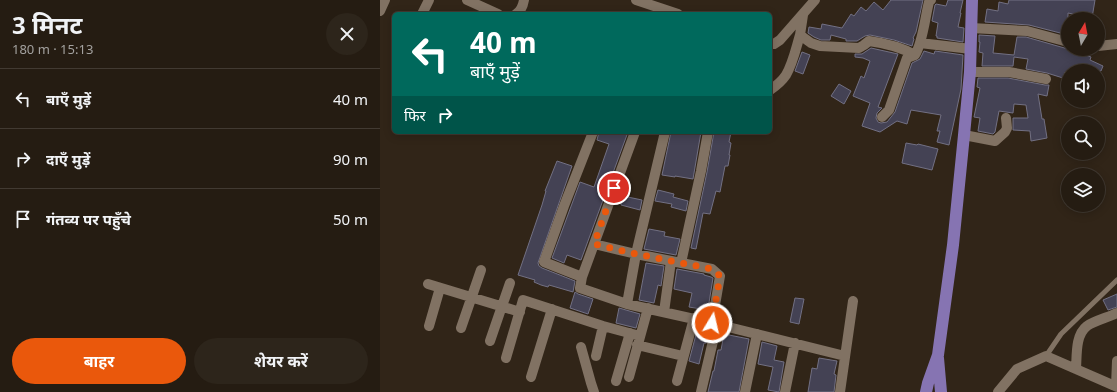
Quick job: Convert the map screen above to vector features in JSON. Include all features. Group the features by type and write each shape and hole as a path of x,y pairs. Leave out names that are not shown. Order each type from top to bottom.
{"main road":[{"path":"926,392 938,355 953,245 970,72 972,0"},
{"path":"938,355 941,392"}],"street":[{"path":"380,10 385,0"},
{"path":"423,12 429,0"},
{"path":"466,0 474,9 488,12"},
{"path":"519,12 523,6 524,0"},
{"path":"636,0 672,12"},
{"path":"772,44 780,40 815,0"},
{"path":"882,117 889,110 907,58 915,55 918,50 929,2 931,0"},
{"path":"772,88 785,76 791,65 800,35 803,15"},
{"path":"972,28 1027,31 1061,40"},
{"path":"800,35 811,43 820,46 859,48 869,41 904,49 915,55"},
{"path":"920,43 970,49"},
{"path":"1105,45 1117,44"},
{"path":"970,72 1009,72 1046,79"},
{"path":"964,135 995,141 1005,132 1007,128 1006,118"},
{"path":"582,277 544,262 592,134"},
{"path":"634,134 582,277 580,288 627,304 715,323 845,356"},
{"path":"627,304 636,254 665,134"},
{"path":"664,312 701,171 708,134"},
{"path":"594,244 712,269 720,276 715,323 701,392"},
{"path":"461,328 481,270"},
{"path":"490,341 510,282"},
{"path":"428,284 520,312"},
{"path":"429,326 440,288"},
{"path":"506,358 523,300 603,326 630,333 639,341 683,356"},
{"path":"840,392 853,301"},
{"path":"629,377 648,308"},
{"path":"531,377 552,309"},
{"path":"1076,369 1078,341 1082,332 1088,326 1117,313"},
{"path":"677,380 694,318"},
{"path":"596,356 603,326"},
{"path":"616,381 630,333"},
{"path":"745,392 757,334"},
{"path":"785,392 795,343"},
{"path":"581,347 594,392"},
{"path":"998,392 1017,369 1046,356 1116,386 1117,361"}],"lane":[{"path":"1046,356 1061,334 1117,280"}],"building":[{"path":"891,0 923,0 912,46 894,40 870,35 857,41 846,41 846,39 831,35 830,40 821,40 808,33 809,27 821,29 822,24 842,28 851,14 854,16 861,7 866,11 874,2 883,10"},
{"path":"948,0 963,0 958,27 964,28 963,42 937,38 936,36 938,23 932,21 935,5 946,6"},
{"path":"1009,0 1095,0 1093,12 1061,12 1061,33 1029,25 985,22 987,9 998,11 999,2 1008,4"},
{"path":"979,35 995,36 993,53 1014,55 1017,37 1026,37 1061,47 1061,56 1088,56 1091,57 1090,60 1099,64 1061,64 1061,77 1026,69 1028,59 1014,57 1013,66 982,66 983,53 979,52"},
{"path":"871,48 898,54 878,107 882,108 877,113 876,118 878,122 881,123 887,122 895,112 912,63 920,59 924,51 934,54 935,51 963,55 961,89 949,145 937,142 940,131 937,131 941,115 911,110 907,124 897,121 880,132 862,126 870,103 853,96 861,76 864,78 870,61 855,57 855,54 862,54"},
{"path":"802,52 810,55 803,74 795,71"},
{"path":"978,78 1008,78 1049,85 1047,96 1038,94 1047,138 1031,141 1030,131 1013,130 1013,118 1028,118 1026,105 1014,104 1013,113 999,111 995,132 993,134 978,131 980,118 974,117 980,88 977,87"},
{"path":"839,84 851,91 844,104 831,96"},
{"path":"598,134 627,134 581,260 567,255 564,263 552,258 580,182 594,187 609,144 597,140"},
{"path":"671,134 701,134 693,179 662,175"},
{"path":"714,134 731,134 728,166 725,166 720,192 716,191 710,214 703,213 696,249 691,248"},
{"path":"906,143 918,144 938,149 932,170 902,163"},
{"path":"557,161 572,166 538,263 542,268 575,281 573,292 549,285 548,287 541,285 534,282 535,280 518,275 542,205 545,191"},
{"path":"658,190 674,194 673,197 688,201 686,211 671,207 672,204 655,201"},
{"path":"623,196 642,200 640,210 621,205"},
{"path":"649,229 665,232 664,236 680,239 676,255 644,249"},
{"path":"646,263 664,266 661,286 658,285 654,303 639,300"},
{"path":"677,269 704,274 713,278 707,315 700,314 701,309 689,307 692,293 674,289"},
{"path":"575,292 593,299 588,314 570,308"},
{"path":"1117,294 1117,307 1108,310 1103,300"},
{"path":"795,298 804,299 799,324 790,322"},
{"path":"619,308 640,314 636,328 616,323"},
{"path":"698,327 709,329 699,364 689,361"},
{"path":"724,334 749,339 739,392 708,392 718,350 721,350"},
{"path":"762,342 777,346 774,360 784,362 779,392 768,390 773,367 758,364"},
{"path":"819,358 837,361 834,374 836,375 834,392 808,392 812,368 817,369"}],"route":[{"path":"614,188 594,244 712,269 720,276 712,323"}]}
